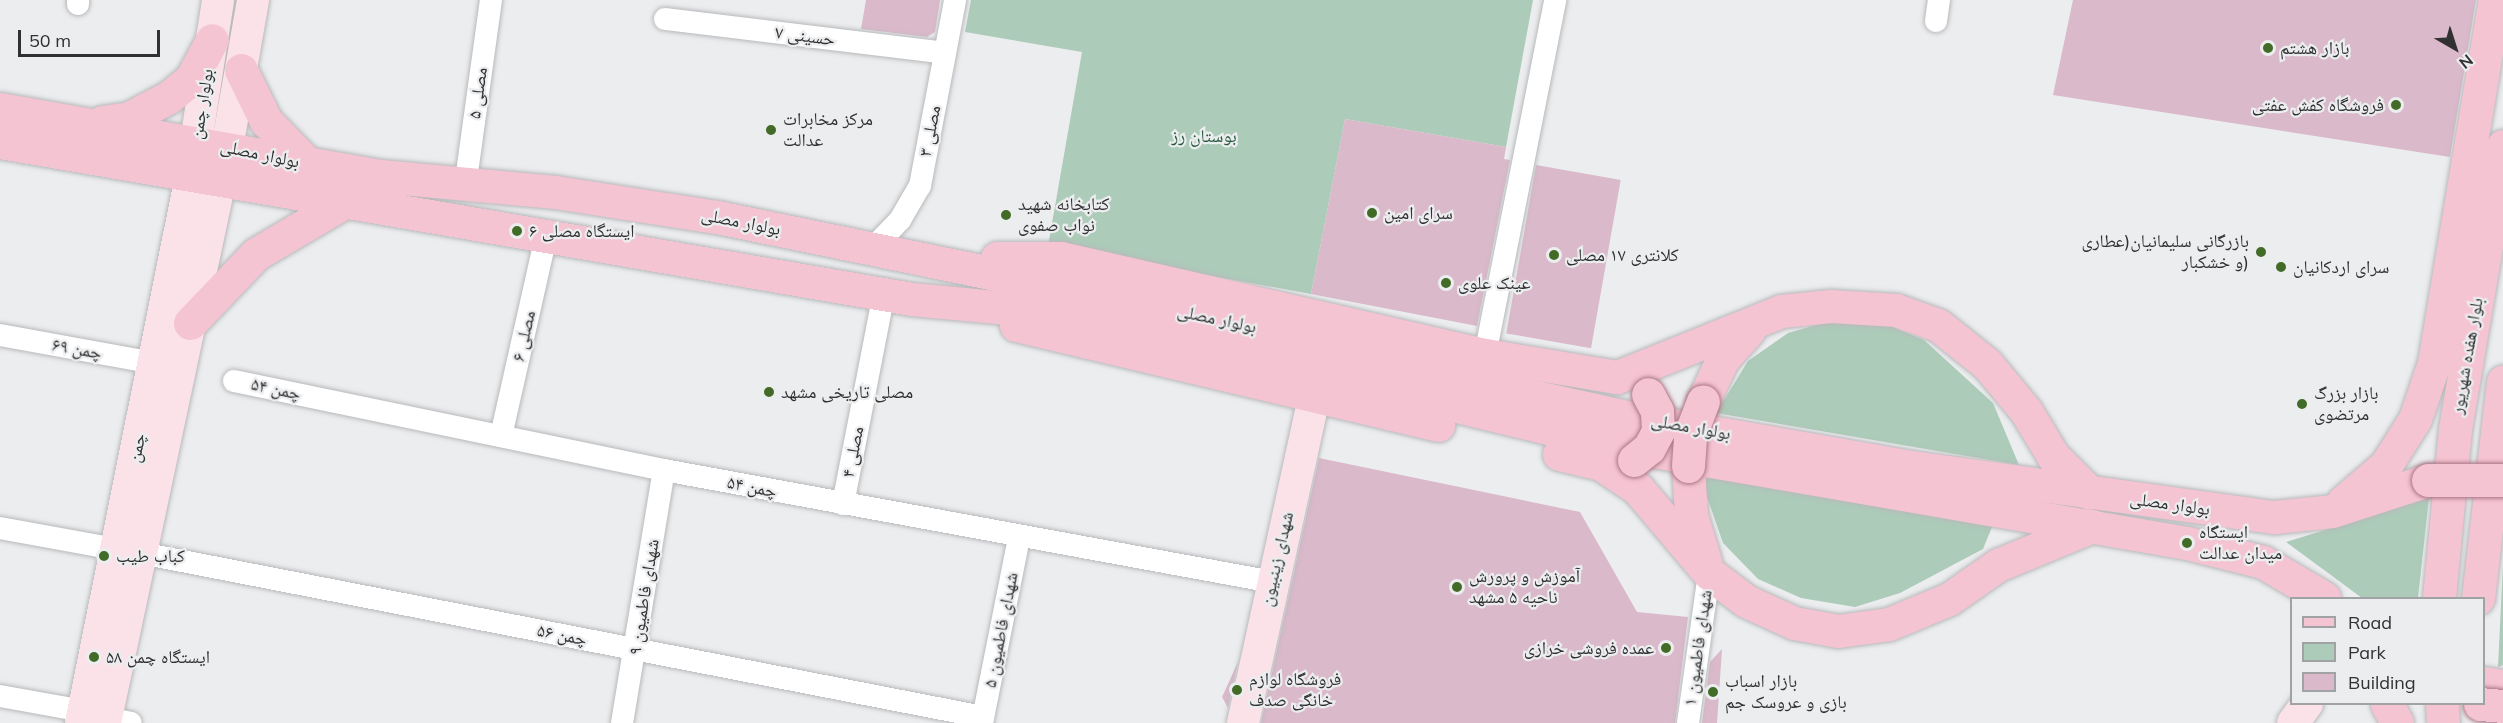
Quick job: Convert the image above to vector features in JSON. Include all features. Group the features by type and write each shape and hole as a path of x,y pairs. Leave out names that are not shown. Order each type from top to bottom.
{"main road":[{"name":"بولوار چمن","path":"196,141 218,0"},
{"name":"بولوار چمن","path":"213,166 241,70 253,0"},
{"path":"2332,511 2386,465 2415,419 2434,363 2495,0"},
{"path":"90,124 129,118 169,97 191,79 212,40"},
{"path":"241,70 266,121 308,164"},
{"name":"بولوار مصلی","path":"0,109 196,141 213,166 346,201 898,297 1082,315 1618,445 2097,525 2263,562 2317,596"},
{"name":"بولوار مصلی","path":"0,142 213,166 308,164 465,186 555,192 921,257 1274,331 1436,375 1627,417 2090,493 2274,517 2332,511 2428,480 2503,480"},
{"name":"بلوار هفده شهریور","path":"2440,583 2455,429 2503,146"},
{"name":"چمن","path":"129,551 190,323 213,166"},
{"name":"چمن","path":"101,720 129,551 154,363 213,166"},
{"path":"546,236 555,192"},
{"path":"190,323 211,295 256,254 346,201"},
{"path":"921,257 1061,258 1485,355 1617,377 1648,394 1657,411 1658,431 1649,448 1634,460 1600,464"},
{"path":"898,297 1600,464 1638,489 1709,573 1755,606 1794,623 1838,631 1889,624 1939,603 1998,565 2097,525"},
{"path":"1617,377 1754,324 1780,311 1831,306 1896,310 1938,325 1987,364 2026,411 2053,456 2090,493"},
{"path":"1709,573 1691,515 1688,466 1690,435 1722,360 1754,324"},
{"path":"2478,584 2503,381"},
{"name":"شهدای زینبیون","path":"1243,723 1314,396"},
{"path":"2485,683 2503,686"},
{"path":"2485,704 2503,706"},
{"path":"2293,723 2306,705"},
{"path":"2388,705 2397,723"},
{"path":"2442,705 2443,723"},
{"path":"2482,705 2485,723"}],"street":[{"name":"مصلی ۵","path":"465,186 491,0"},
{"name":"مصلی ۳","path":"873,248 900,220 920,186 955,0"},
{"path":"1485,355 1555,0"},
{"name":"حسینی ۷","path":"665,19 945,53"},
{"name":"مصلی ۶","path":"501,436 546,236"},
{"name":"مصلی ۴","path":"843,504 898,297"},
{"name":"چمن ۶۹","path":"0,335 154,363"},
{"name":"چمن ۵۴","path":"234,381 664,470 1019,538 1273,582"},
{"name":"شهدای فاطمیون ۹","path":"622,723 636,650 664,470"},
{"name":"چمن ۵۶","path":"0,528 636,650 983,720"},
{"name":"شهدای فاطمیون ۵","path":"983,720 1019,538"},
{"name":"شهدای فاطمیون ۱","path":"1688,723 1709,573"},
{"path":"0,696 101,720"}],"green space":[{"name":"بوستان رز","path":"971,0 1533,0 1506,147 1345,119 1311,294 1048,246 1082,52 965,32"},
{"path":"1834,320 1880,322 1924,340 1993,403 2019,465 1716,413 1748,361 1788,333"},
{"path":"1706,476 1992,527 1983,549 1900,593 1855,607 1801,598 1758,579 1723,543 1706,494"},
{"path":"2429,498 2418,597 2361,597 2286,542"},
{"path":"2503,564 2503,665 2498,667"}],"building":[{"path":"866,0 940,0 935,32 927,37 861,29"},
{"name":"بازار هشتم","path":"2073,0 2476,0 2450,157 2053,95"},
{"path":"1345,119 1506,147 1504,159 1510,160 1477,326 1311,294"},
{"name":"کلانتری ۱۷ مصلی","path":"1536,165 1621,180 1591,348 1506,333"},
{"name":"آموزش و پرورش ناحیه ۵ مشهد","path":"1319,458 1580,512 1637,612 1688,617 1675,723 1261,723"},
{"name":"بازار اسباب بازی و عروسک جم","path":"1722,649 1717,723 1702,723 1710,662"},
{"path":"1238,662 1228,708 1222,697"}],"place":[{"name":"بازار هشتم","path":"2268,48"},
{"name":"فروشگاه کفش عفتی","path":"2396,105"},
{"name":"مرکز مخابرات عدالت","path":"771,130"},
{"name":"سرای امین","path":"1372,213"},
{"name":"کتابخانه شهید نواب صفوی","path":"1006,215"},
{"name":"ایستگاه مصلی ۶","path":"517,231"},
{"name":"بازرگانی سلیمانیان(عطاری و خشکبار)","path":"2261,252"},
{"name":"کلانتری ۱۷ مصلی","path":"1554,255"},
{"name":"سرای اردکانیان","path":"2281,267"},
{"name":"عینک علوی","path":"1446,283"},
{"name":"مصلی تاریخی مشهد","path":"769,392"},
{"name":"بازار بزرگ مرتضوی","path":"2302,404"},
{"name":"ایستگاه میدان عدالت","path":"2187,543"},
{"name":"کباب طیب","path":"104,556"},
{"name":"آموزش و پرورش ناحیه ۵ مشهد","path":"1457,587"},
{"name":"عمده فروشی خرازی","path":"1666,648"},
{"name":"ایستگاه چمن ۵۸","path":"94,657"},
{"name":"فروشگاه لوازم خانگی صدف","path":"1237,690"},
{"name":"بازار اسباب بازی و عروسک جم","path":"1713,692"}]}
